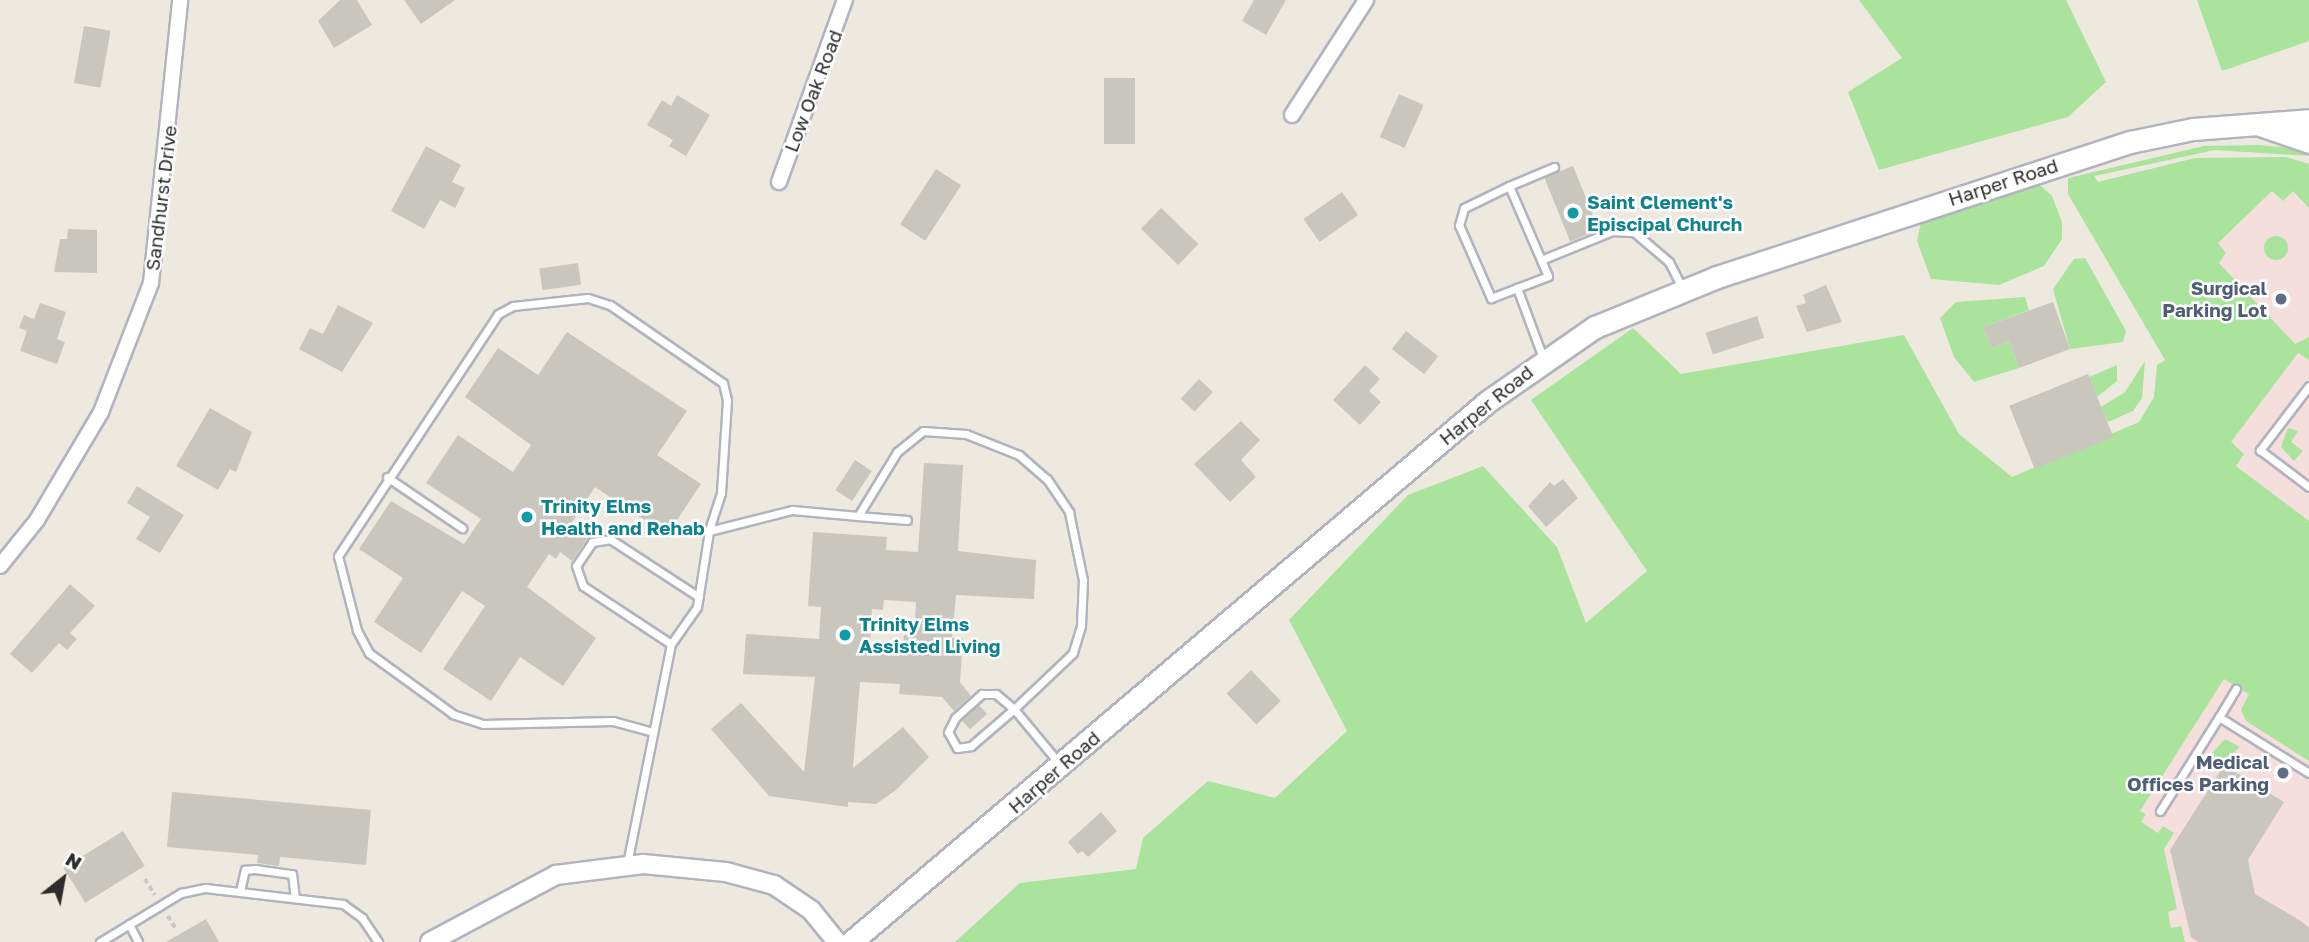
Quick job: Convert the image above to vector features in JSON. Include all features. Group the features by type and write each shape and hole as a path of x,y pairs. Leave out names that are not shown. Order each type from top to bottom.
{"main road":[{"name":"Harper Road","path":"851,942 1544,358 1595,327 1683,290 2130,142 2193,129 2309,120"},
{"name":"Harper Road","path":"2260,125 2309,142"}],"street":[{"name":"Sandhurst Drive","path":"0,566 37,520 101,412 151,283 180,0"},
{"name":"Low Oak Road","path":"779,182 845,0"},
{"path":"1292,115 1366,0"},
{"path":"430,942 556,875 627,864 726,872 774,884 806,905 837,942"}],"lane":[{"path":"1509,186 1548,276 1491,298 1459,225 1464,208 1509,186 1554,167"},
{"path":"1541,260 1612,231 1634,232 1669,262 1683,290"},
{"path":"1517,288 1544,358"},
{"path":"627,864 671,644 699,597 709,531 721,494 727,400 723,383 602,301 513,306 493,320 387,477 343,545 339,573 369,653 464,720 483,724 613,721 653,732"},
{"path":"2309,386 2260,450 2309,487"},
{"path":"858,516 897,452 916,434 933,429 1007,449 1055,488 1080,550 1081,626 1073,653 1014,709 963,750 948,732 955,718 982,694 996,694 1014,709 1061,766"},
{"path":"387,477 462,528"},
{"path":"709,531 792,510 907,520"},
{"path":"671,644 583,586 576,566 592,542 610,539 699,597"},
{"path":"2160,811 2236,689"},
{"path":"2219,717 2309,773"},
{"path":"240,891 243,874 250,868 292,874 295,897"},
{"path":"100,942 188,890 240,891 295,897 351,908 378,942"},
{"path":"129,924 138,942"}],"path":[{"path":"145,879 155,895"},
{"path":"167,914 176,929"}],"shaded area":[{"path":"2250,181 2309,192 2309,942 2172,942 2134,821 2236,660 2232,499 2198,255"}],"green space":[{"path":"1859,0 2066,0 2106,82 2068,117 1879,170 1848,92 1902,58"},
{"path":"2197,0 2309,0 2309,41 2222,71"},
{"path":"2259,145 2301,149 2309,156 2215,150 2094,176 2098,182 2195,158 2286,157 2309,164 2309,208 2293,191 2283,201 2272,191 2218,243 2226,253 2219,263 2295,344 2309,337 2309,360 2298,353 2231,442 2244,454 2236,466 2309,521 2309,761 2246,721 2241,710 2249,694 2224,679 2140,811 2146,814 2141,822 2158,833 2163,826 2174,833 2164,849 2177,909 2168,912 2171,928 2181,926 2185,942 955,942 1020,883 1136,869 1143,838 1208,781 1275,798 1347,731 1289,620 1408,495 1483,466 1557,547 1586,623 1647,571 1531,400 1633,328 1681,374 1904,335 1959,434 2012,477 2139,422 2154,397 2157,365 2165,360 2068,194 2068,178 2204,146"},
{"path":"2040,185 2052,196 2062,222 2062,239 2044,266 1999,285 1931,279 1917,241 1921,222"},
{"path":"2276,236 2284,240 2288,248 2284,256 2276,260 2268,256 2264,248 2268,240"},
{"path":"2085,258 2126,331 2123,342 2070,349 2053,289 2074,259"},
{"path":"2025,297 2029,310 1983,327 1991,348 2009,341 2019,368 1974,382 1954,357 1940,318 1956,302"},
{"path":"2145,361 2142,398 2133,411 2108,422 2101,407 2125,392"},
{"path":"2117,365 2117,381 2097,397 2089,377"},
{"path":"2288,428 2298,431 2291,442 2303,451 2294,461 2281,447"},
{"path":"2225,739 2240,747 2221,763 2210,755"}],"building":[{"path":"340,0 357,0 372,25 334,48 318,21"},
{"path":"404,0 455,0 421,24"},
{"path":"1254,0 1286,0 1266,35 1242,21"},
{"path":"84,26 111,31 101,88 74,83"},
{"path":"1104,78 1135,78 1135,144 1104,144"},
{"path":"1399,94 1424,105 1405,148 1380,137"},
{"path":"677,95 710,115 686,156 669,146 673,140 647,125 662,100 671,106"},
{"path":"426,146 461,165 452,182 465,188 455,208 440,200 424,229 391,211"},
{"name":"Saint Clement's Episcipal Church","path":"1573,166 1599,230 1570,242 1544,178"},
{"path":"936,169 961,185 925,241 900,224"},
{"path":"1342,192 1358,215 1320,242 1303,219"},
{"path":"1161,208 1198,244 1178,265 1141,229"},
{"path":"68,229 97,230 97,273 54,272 60,239 67,239"},
{"path":"578,263 581,285 542,290 539,268"},
{"path":"1826,285 1842,322 1807,332 1796,306 1806,303 1803,295"},
{"path":"2053,302 2070,349 2019,368 2009,341 1991,348 1983,327"},
{"path":"40,303 66,312 57,339 65,342 57,364 20,351 27,331 19,328 24,315 34,319"},
{"path":"338,305 373,323 342,372 299,349 310,328 323,334"},
{"path":"1757,316 1764,338 1713,355 1706,333"},
{"path":"1406,331 1438,356 1424,374 1392,349"},
{"name":"Trinity Elms Health and Rehab","path":"567,332 687,411 657,455 701,484 667,535 595,487 572,522 587,539 572,561 560,552 556,559 549,554 527,587 596,638 563,686 520,657 491,701 443,669 485,606 462,591 421,653 374,622 403,578 359,549 391,501 464,544 481,519 426,483 458,435 513,472 531,445 465,397 498,348 538,375"},
{"path":"1365,365 1380,379 1369,391 1381,402 1360,425 1333,400"},
{"path":"2088,374 2113,437 2035,469 2009,406"},
{"path":"1199,379 1213,392 1194,412 1181,399"},
{"path":"210,408 252,432 236,472 230,469 218,490 176,466"},
{"path":"1241,421 1260,440 1241,460 1256,477 1230,502 1194,464"},
{"path":"855,460 872,471 852,501 835,490"},
{"name":"Trinity Elms Assisted Living","path":"924,463 963,465 958,551 1036,560 1034,599 956,595 952,638 963,638 960,682 971,696 954,711 942,697 899,694 900,684 860,682 853,768 903,727 929,757 896,790 876,804 848,802 848,807 769,796 711,729 741,703 804,772 815,677 743,674 746,634 819,639 821,607 808,606 813,532 887,537 886,550 918,552","holes":["884,600 916,602 914,635 904,635 903,645 870,643 872,609 883,610"]},
{"path":"1563,479 1578,498 1546,527 1528,506 1550,482 1554,486"},
{"path":"137,486 184,515 160,553 136,539 150,517 127,503"},
{"path":"70,584 95,606 70,633 77,639 67,650 59,643 32,673 10,654"},
{"path":"1251,670 1281,701 1256,725 1227,694"},
{"path":"979,705 987,714 970,729 962,720"},
{"path":"2224,765 2284,802 2248,860 2255,894 2309,928 2309,942 2198,942 2191,937 2170,850"},
{"path":"172,792 371,810 366,865 280,857 279,866 257,863 258,855 167,847"},
{"path":"1101,812 1117,831 1088,857 1082,851 1078,854 1068,842"},
{"path":"123,831 145,866 85,903 64,868"},
{"path":"206,919 219,942 166,942"}],"place":[{"name":"Saint Clement's Episcipal Church","path":"1573,213"},
{"name":"Surgical Parking Lot","path":"2281,299"},
{"name":"Trinity Elms Health and Rehab","path":"527,517"},
{"name":"Trinity Elms Assisted Living","path":"845,635"},
{"name":"Medical Offices Parking","path":"2283,773"}]}
